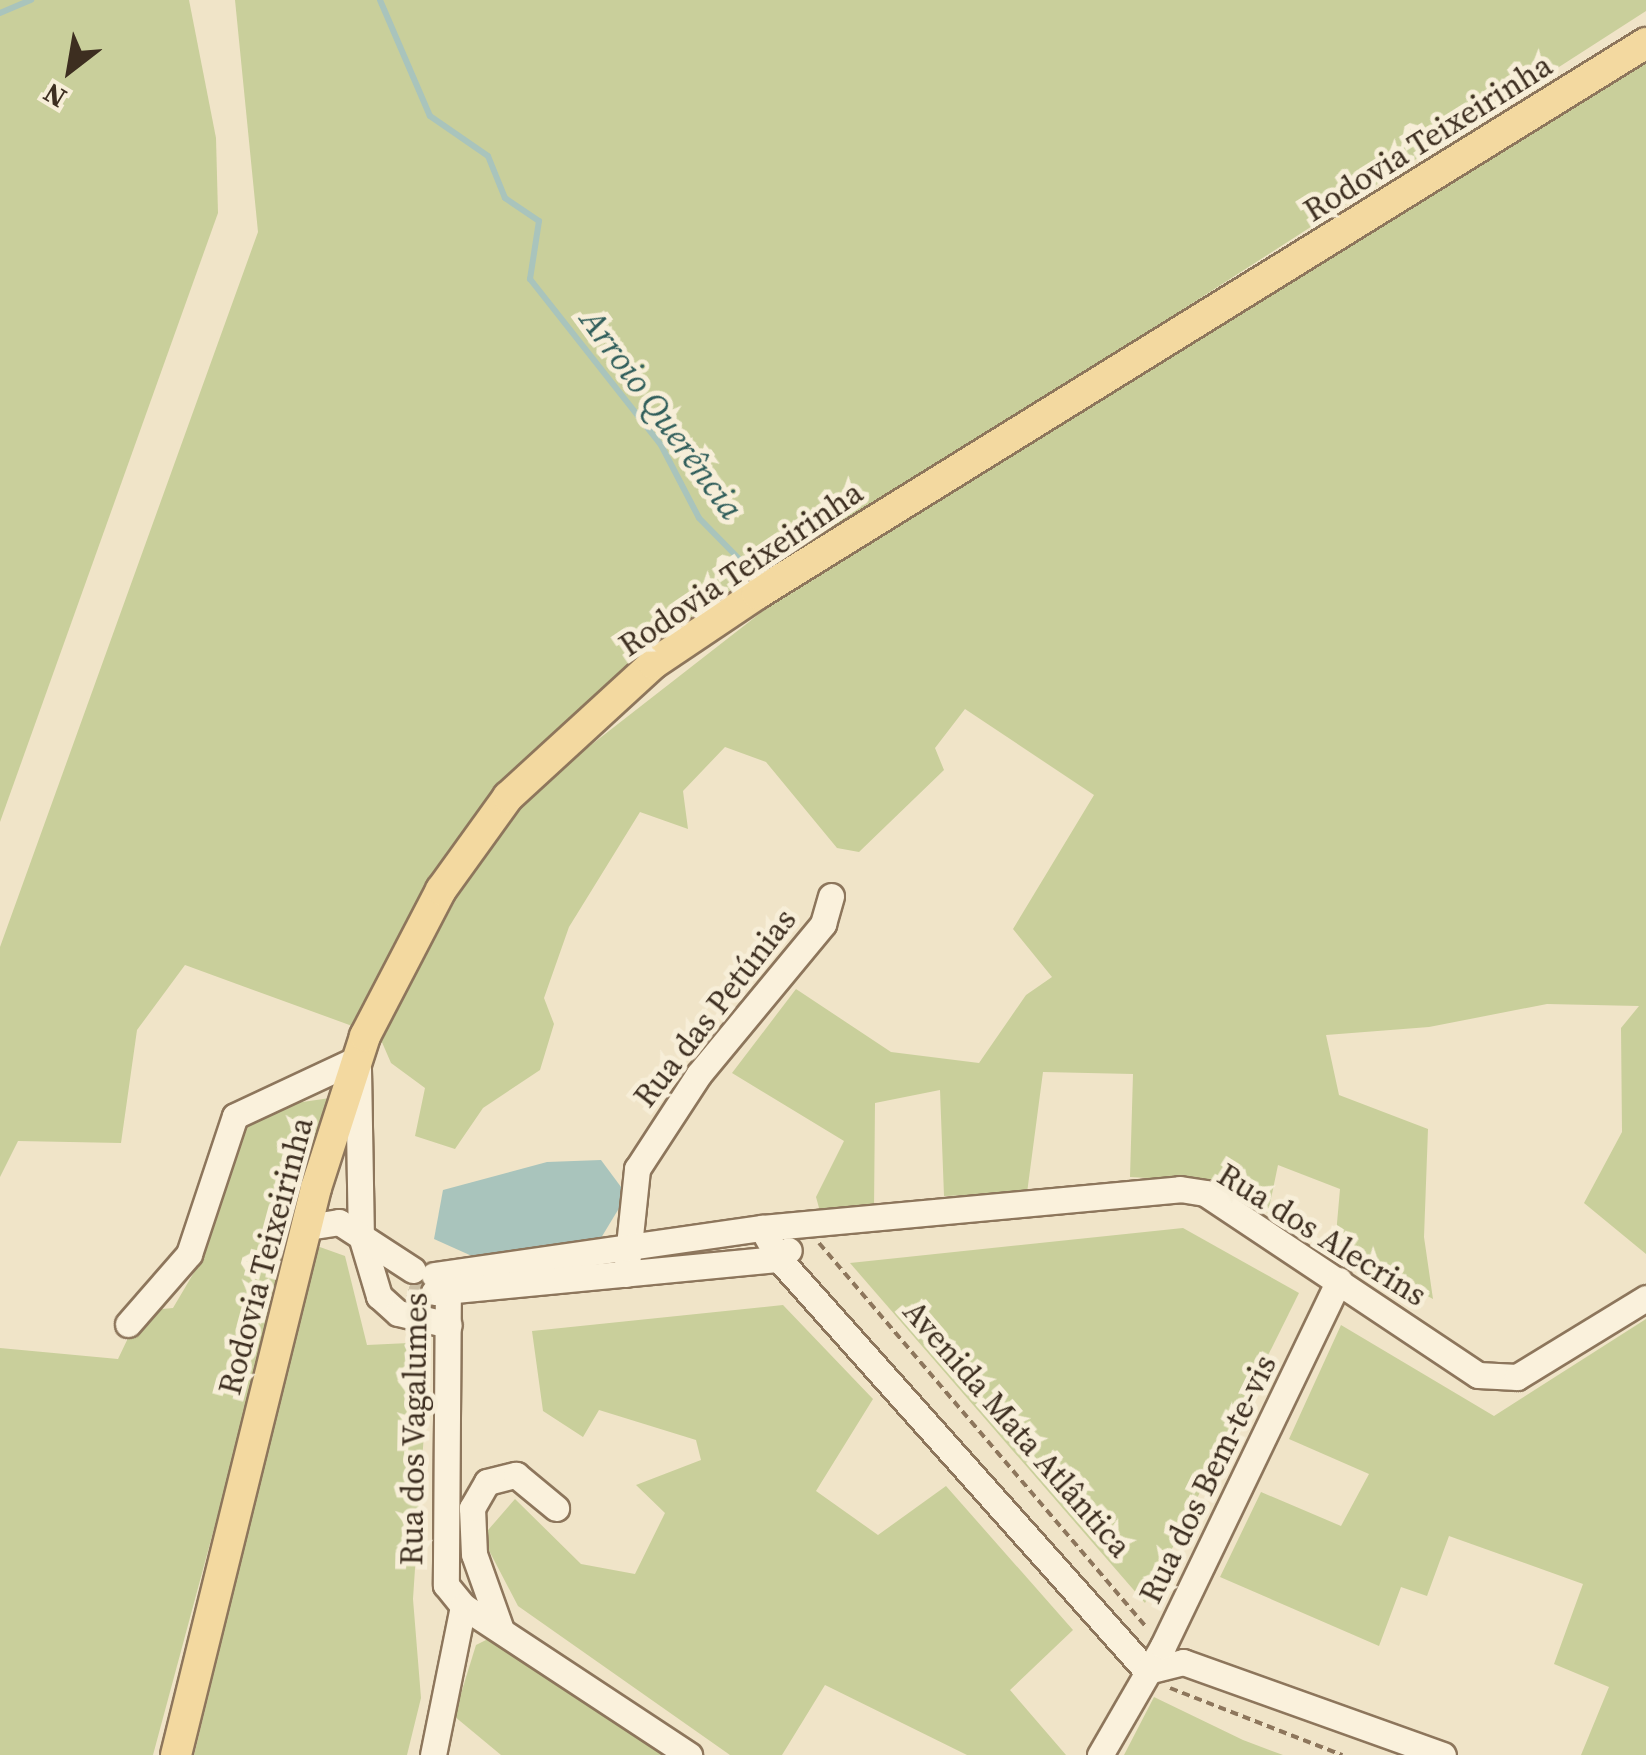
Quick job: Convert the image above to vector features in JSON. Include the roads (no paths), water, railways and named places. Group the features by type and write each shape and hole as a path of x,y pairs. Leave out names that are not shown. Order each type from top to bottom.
{"main road":[{"path":"1614,64 1646,27"},
{"name":"Rodovia Teixeirinha","path":"176,1755 308,1227 357,1059 398,963 508,798 653,664 1646,43"}],"street":[{"name":"Rua das Petúnias","path":"626,1274 624,1245 637,1170 658,1135 823,924 830,896"},
{"path":"128,1324 189,1254 223,1132 273,1093 334,1077 357,1059"},
{"path":"357,1059 362,1236 387,1308 449,1325"},
{"name":"Rua dos Alecrins","path":"762,1228 810,1230 1180,1189 1206,1194 1499,1380 1646,1298"},
{"path":"308,1227 339,1222 425,1278 626,1274 780,1259 810,1230"},
{"path":"425,1278 624,1245 762,1228"},
{"name":"Avenida Mata Atlântica","path":"762,1228 780,1259 1147,1671"},
{"name":"Rua dos Vagalumes","path":"425,1278 449,1325 440,1553 446,1586 463,1606"},
{"name":"Rua dos Bem-te-vis","path":"1100,1755 1163,1646 1339,1280"},
{"path":"500,1627 474,1554 472,1508 487,1482 516,1475 556,1508"},
{"path":"433,1755 463,1606 689,1755"},
{"path":"1147,1671 1183,1662 1443,1755"}],"water":[{"path":"601,1160 627,1195 601,1238 483,1261 434,1239 443,1190 547,1162"}],"waterway":[{"name":"Arroio Querência","path":"0,13 31,0"},
{"name":"Arroio Querência","path":"380,0 430,116 488,156 505,198 539,221 530,279 661,445 699,518 743,563"}],"tunnel":[{"path":"410,1284 430,1291"}]}
